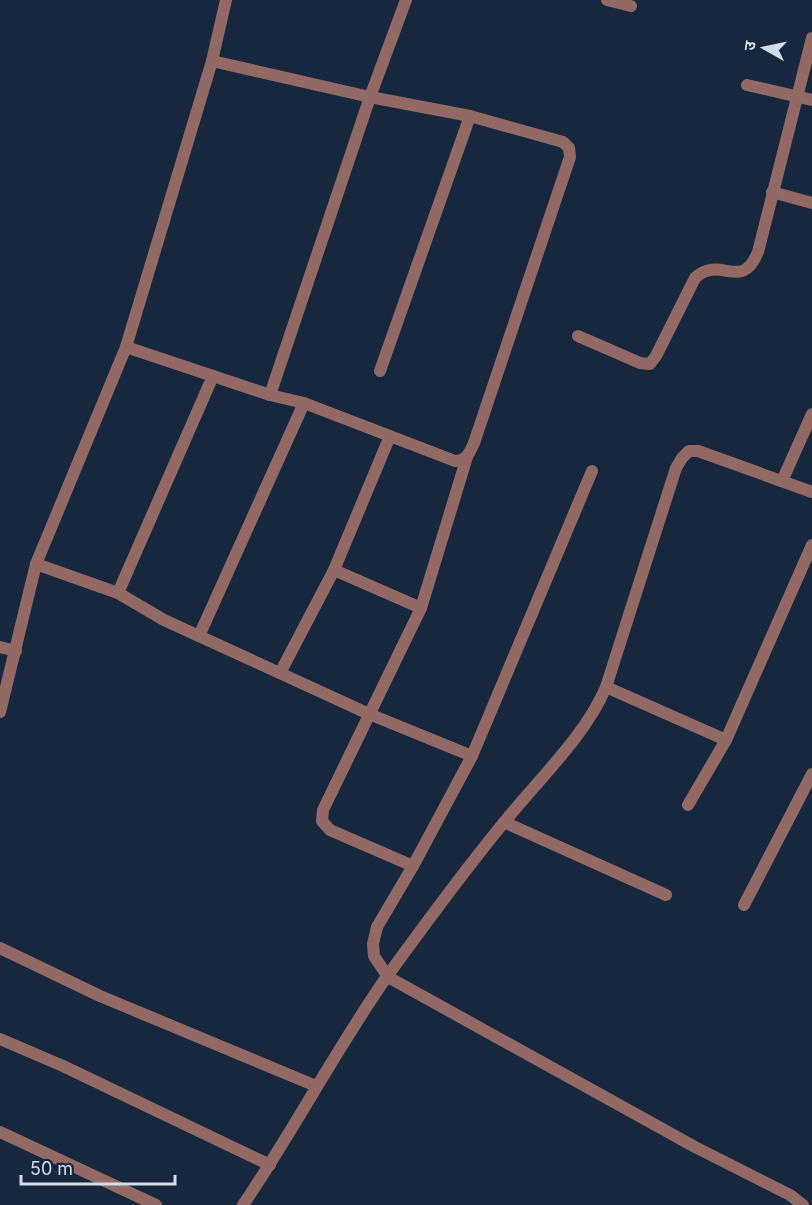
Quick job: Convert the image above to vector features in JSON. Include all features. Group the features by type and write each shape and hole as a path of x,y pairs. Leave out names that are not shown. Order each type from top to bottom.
{"street":[{"path":"0,712 36,564 126,347 212,61 226,0"},
{"path":"270,395 370,97 406,0"},
{"path":"607,0 631,6"},
{"path":"578,336 639,363 650,364 695,278 703,271 709,270 738,273 746,271 753,264 758,252 812,38"},
{"path":"212,61 370,97 470,116 563,142 569,148 570,157 474,443 467,457 421,608 323,810 322,821 330,830 413,866"},
{"path":"747,85 812,100"},
{"path":"380,371 470,116"},
{"path":"772,192 812,203"},
{"path":"126,347 270,395 304,403 455,462 467,457"},
{"path":"118,593 213,376"},
{"path":"199,636 304,403"},
{"path":"782,482 812,414"},
{"path":"280,673 334,570 390,436"},
{"path":"243,1205 316,1086 388,976 504,822 591,718 606,687 676,468 682,458 689,451 698,451 812,492"},
{"path":"592,471 472,756 413,866 376,927 373,944 374,956 388,976 696,1148 790,1195 803,1205"},
{"path":"688,805 726,740 812,544"},
{"path":"36,564 118,593 164,620 369,714 472,756"},
{"path":"334,570 421,608"},
{"path":"0,647 16,651"},
{"path":"606,687 726,740"},
{"path":"744,905 812,774"},
{"path":"504,822 666,895"},
{"path":"0,948 100,996 316,1086"},
{"path":"0,1039 63,1066 270,1164"},
{"path":"0,1132 156,1205"}]}
